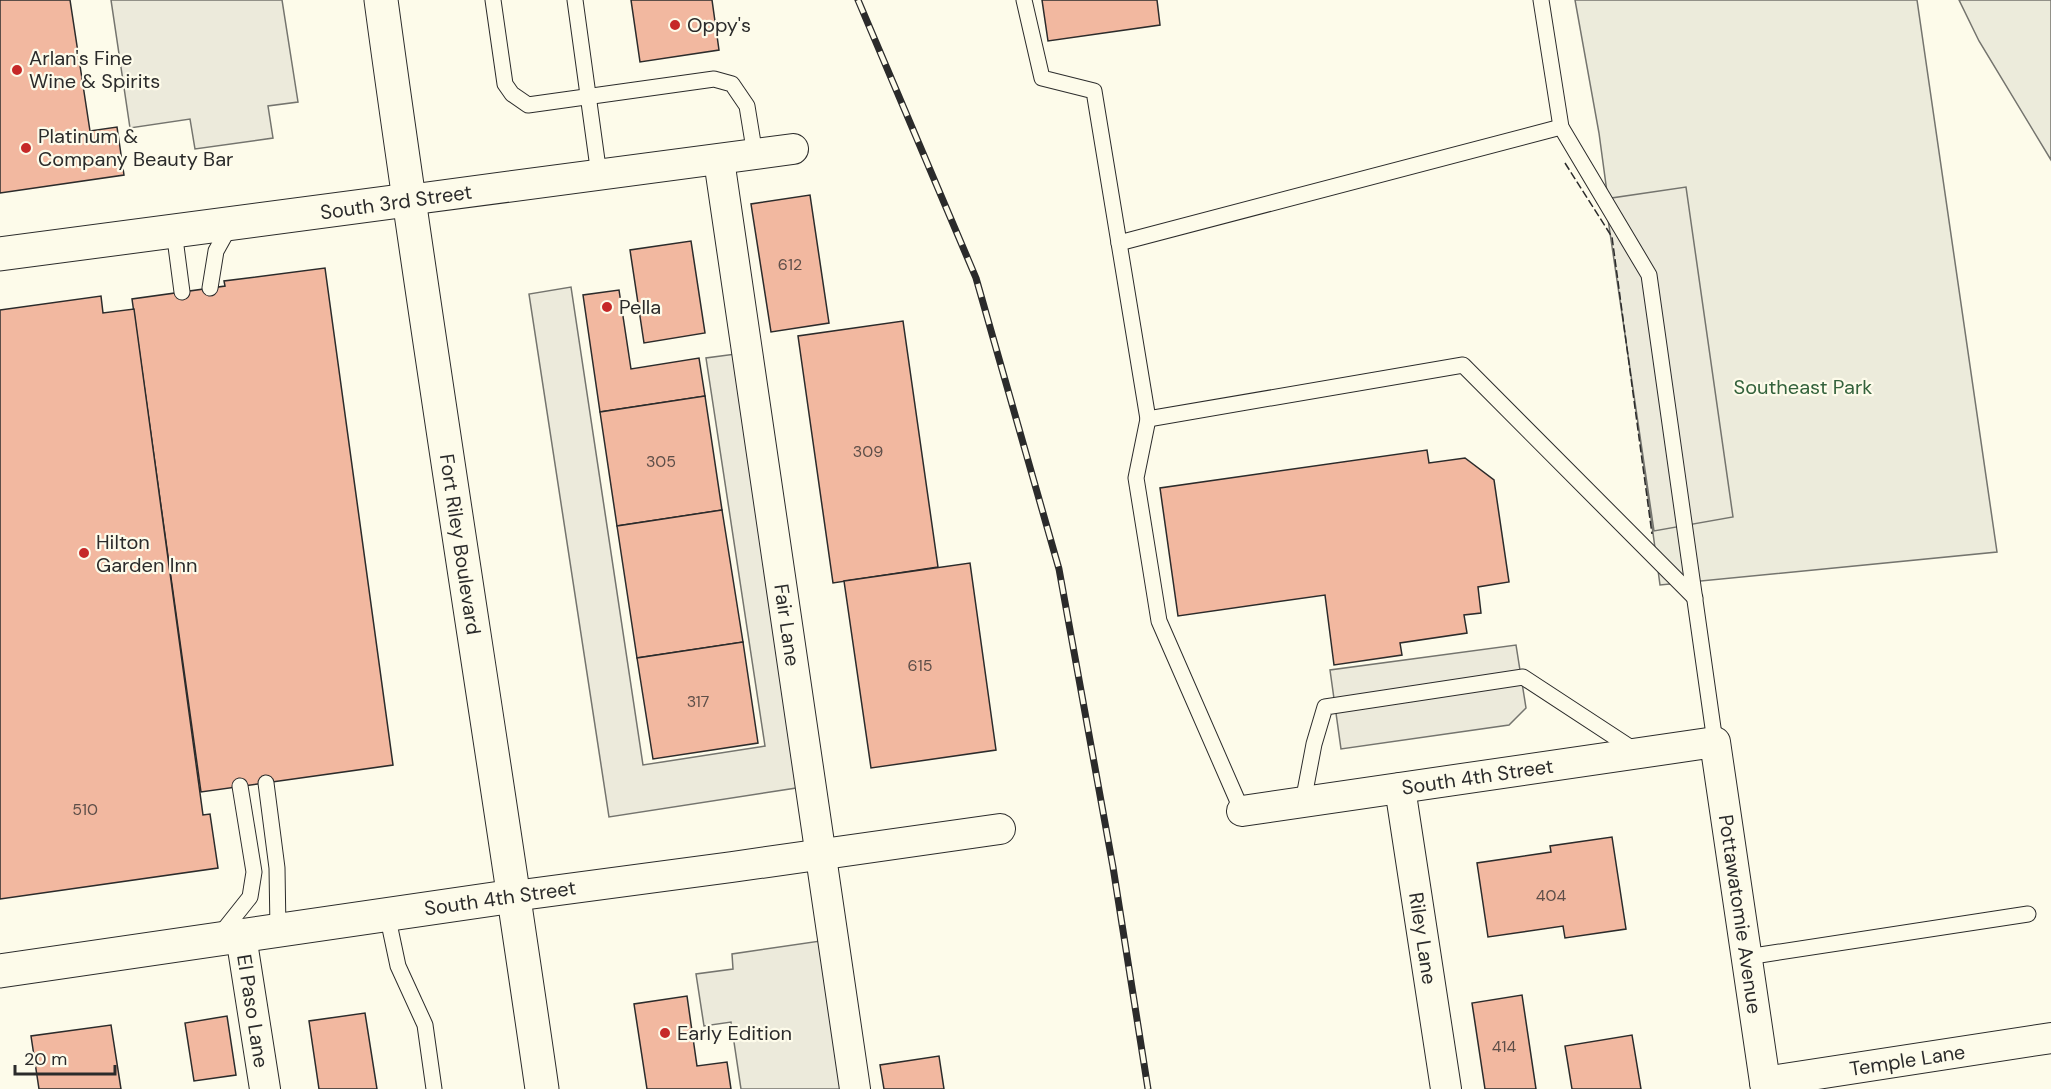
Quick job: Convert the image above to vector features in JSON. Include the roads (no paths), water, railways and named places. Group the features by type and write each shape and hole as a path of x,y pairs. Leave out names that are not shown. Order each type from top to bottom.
{"main road":[{"name":"Fort Riley Boulevard","path":"381,0 408,200 542,1089"},
{"name":"South 3rd Street","path":"0,254 408,200"},
{"name":"South 4th Street","path":"0,970 514,896"}],"street":[{"name":"South 3rd Street","path":"408,200 793,149"},
{"name":"Fair Lane","path":"719,160 855,1089"},
{"name":"South 4th Street","path":"1242,811 1714,741"},
{"name":"Pottawatomie Avenue","path":"1714,741 1766,1085"},
{"name":"Riley Lane","path":"1400,788 1446,1089"},
{"name":"South 4th Street","path":"514,896 1000,829"},
{"name":"El Paso Lane","path":"228,937 265,1089"},
{"name":"Temple Lane","path":"1766,1085 2051,1038"}],"lane":[{"path":"493,0 505,84 512,94 528,105 714,79 732,84 747,106 755,155"},
{"path":"574,0 599,175"},
{"path":"1024,0 1042,78 1094,91 1148,419 1136,478 1159,621 1242,811"},
{"path":"1541,0 1561,127 1649,275 1714,741"},
{"path":"1119,243 1561,127"},
{"path":"210,288 216,251 231,224"},
{"path":"174,231 182,292"},
{"path":"1148,419 1463,365 1695,598"},
{"path":"1303,802 1314,744 1325,707 1523,677 1638,753"},
{"path":"266,783 278,868 278,930"},
{"path":"228,937 250,897 254,872 240,786"},
{"path":"387,914 398,966 425,1025 434,1089"},
{"path":"1747,957 2028,914"}],"railway":[{"path":"858,0 976,278 1059,569 1113,867 1148,1089"}],"place":[{"name":"Oppy's","path":"675,25"},
{"name":"Arlan's Fine Wine & Spirits","path":"17,70"},
{"name":"Platinum & Company Beauty Bar","path":"26,148"},
{"name":"Pella","path":"607,307"},
{"name":"Hilton Garden Inn","path":"84,553"},
{"name":"Early Edition","path":"665,1033"}],"park label":[{"name":"Southeast Park","path":"1803,387"}]}
